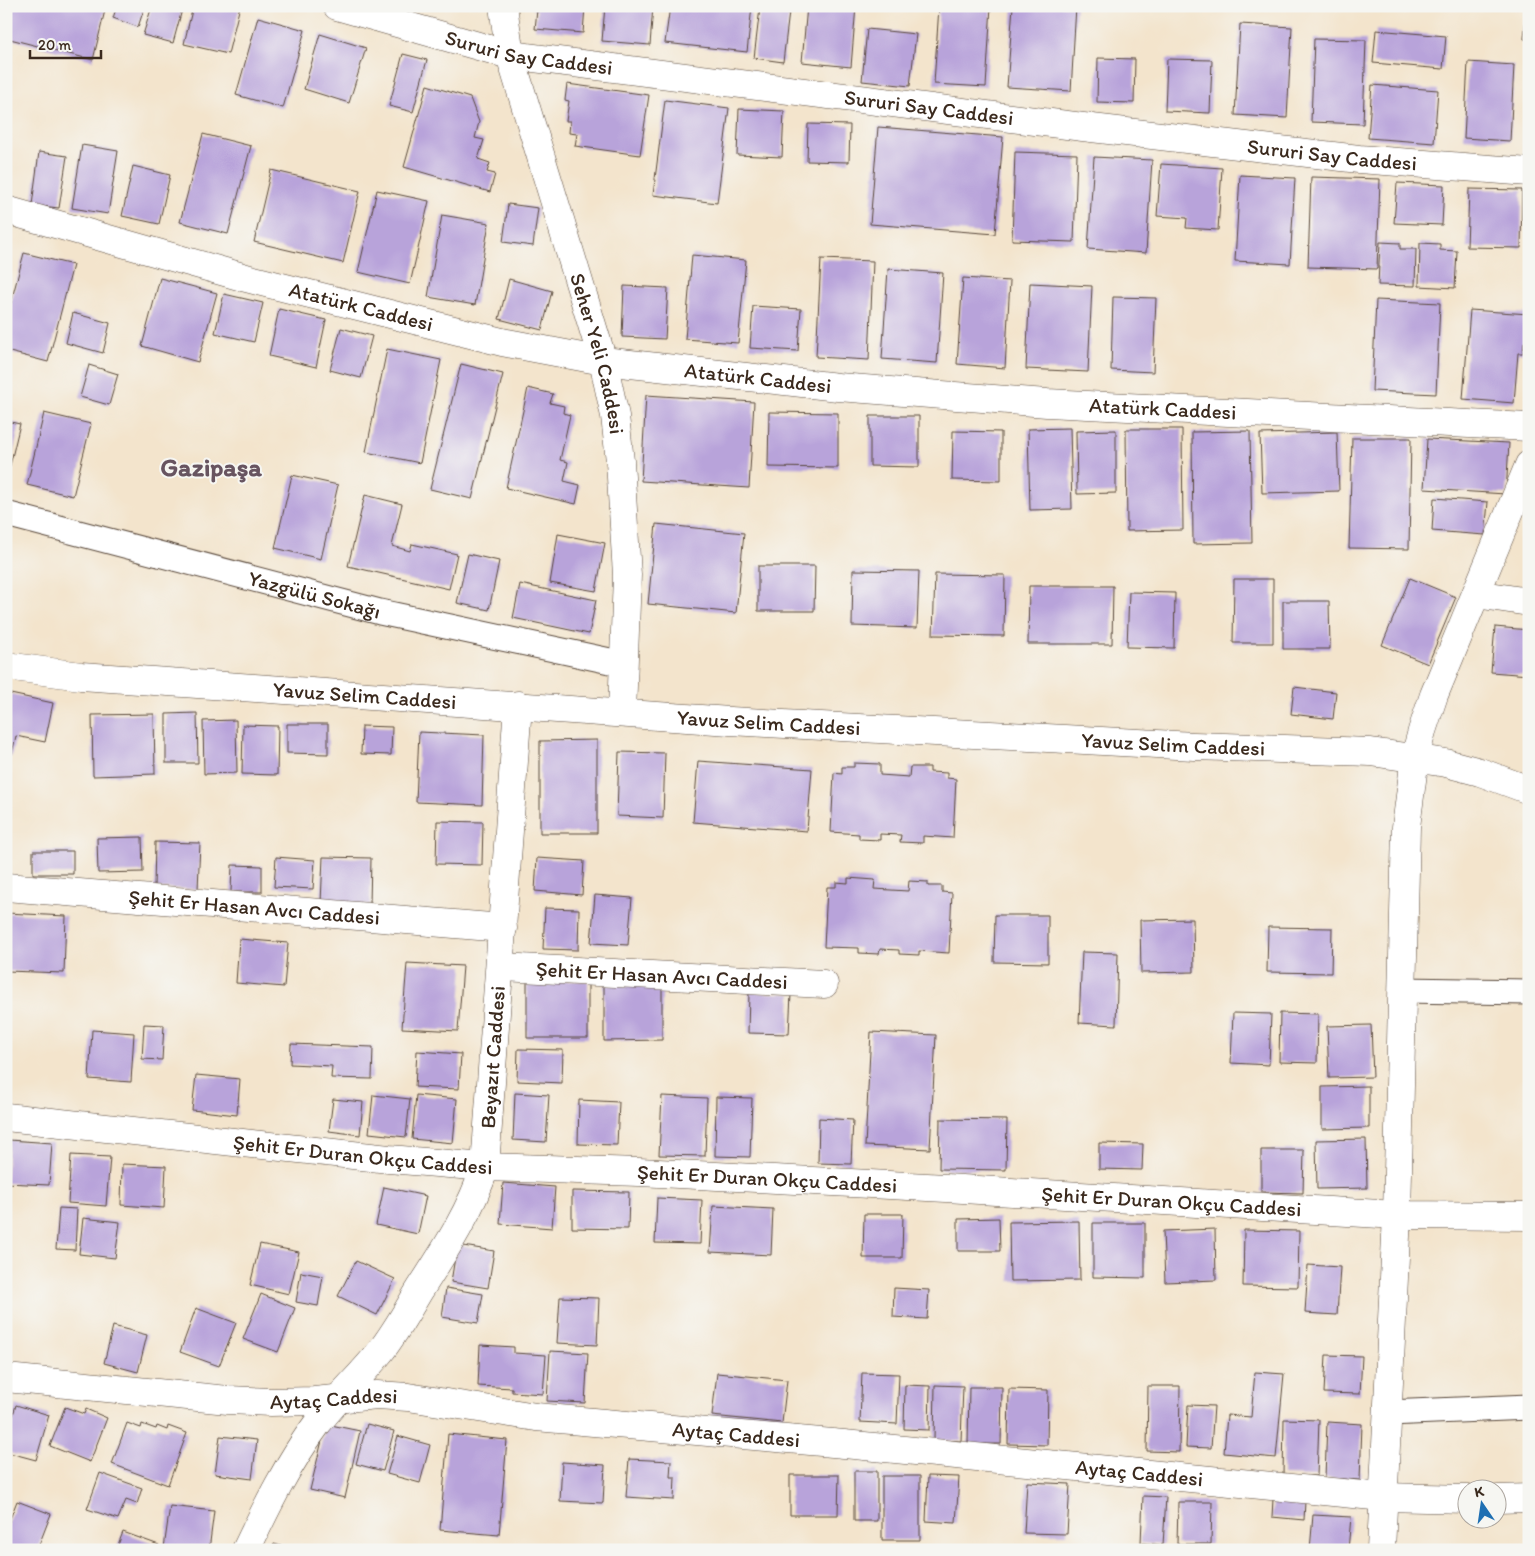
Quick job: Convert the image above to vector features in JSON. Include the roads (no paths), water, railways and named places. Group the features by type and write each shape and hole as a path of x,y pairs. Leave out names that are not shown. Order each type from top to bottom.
{"street":[{"name":"Sururi Say Caddesi","path":"337,6 510,55 1359,160 1529,172"},
{"name":"Seher Yeli Caddesi","path":"503,6 510,55 603,361 615,416 620,462 627,575 622,713"},
{"name":"Atatürk Caddesi","path":"6,210 275,285 502,342 603,361 838,387 1047,403 1529,427"},
{"path":"1381,1550 1397,1215 1406,827 1415,757 1434,695 1529,465"},
{"name":"Yazgülü Sokağı","path":"6,514 380,612 624,664"},
{"path":"1476,594 1529,602"},
{"name":"Yavuz Selim Caddesi","path":"6,666 81,676 730,721 1164,744 1371,752 1415,757 1480,772 1529,790"},
{"name":"Beyazıt Caddesi","path":"246,1550 275,1490 312,1431 337,1399 380,1351 401,1320 455,1233 478,1187 485,1167 518,705"},
{"name":"Şehit Er Hasan Avcı Caddesi","path":"6,887 503,928"},
{"name":"Şehit Er Hasan Avcı Caddesi","path":"500,967 824,984"},
{"path":"1402,990 1529,992"},
{"name":"Şehit Er Duran Okçu Caddesi","path":"6,1117 389,1159 485,1167 639,1172 896,1185 1397,1215 1529,1216"},
{"name":"Aytaç Caddesi","path":"6,1378 228,1400 271,1402 377,1395 408,1397 536,1417 844,1444 1383,1497 1458,1499"},
{"path":"1388,1413 1529,1407"},
{"path":"1508,1499 1529,1498"}],"district":[{"name":"Gazipaşa","path":"211,467"}]}
